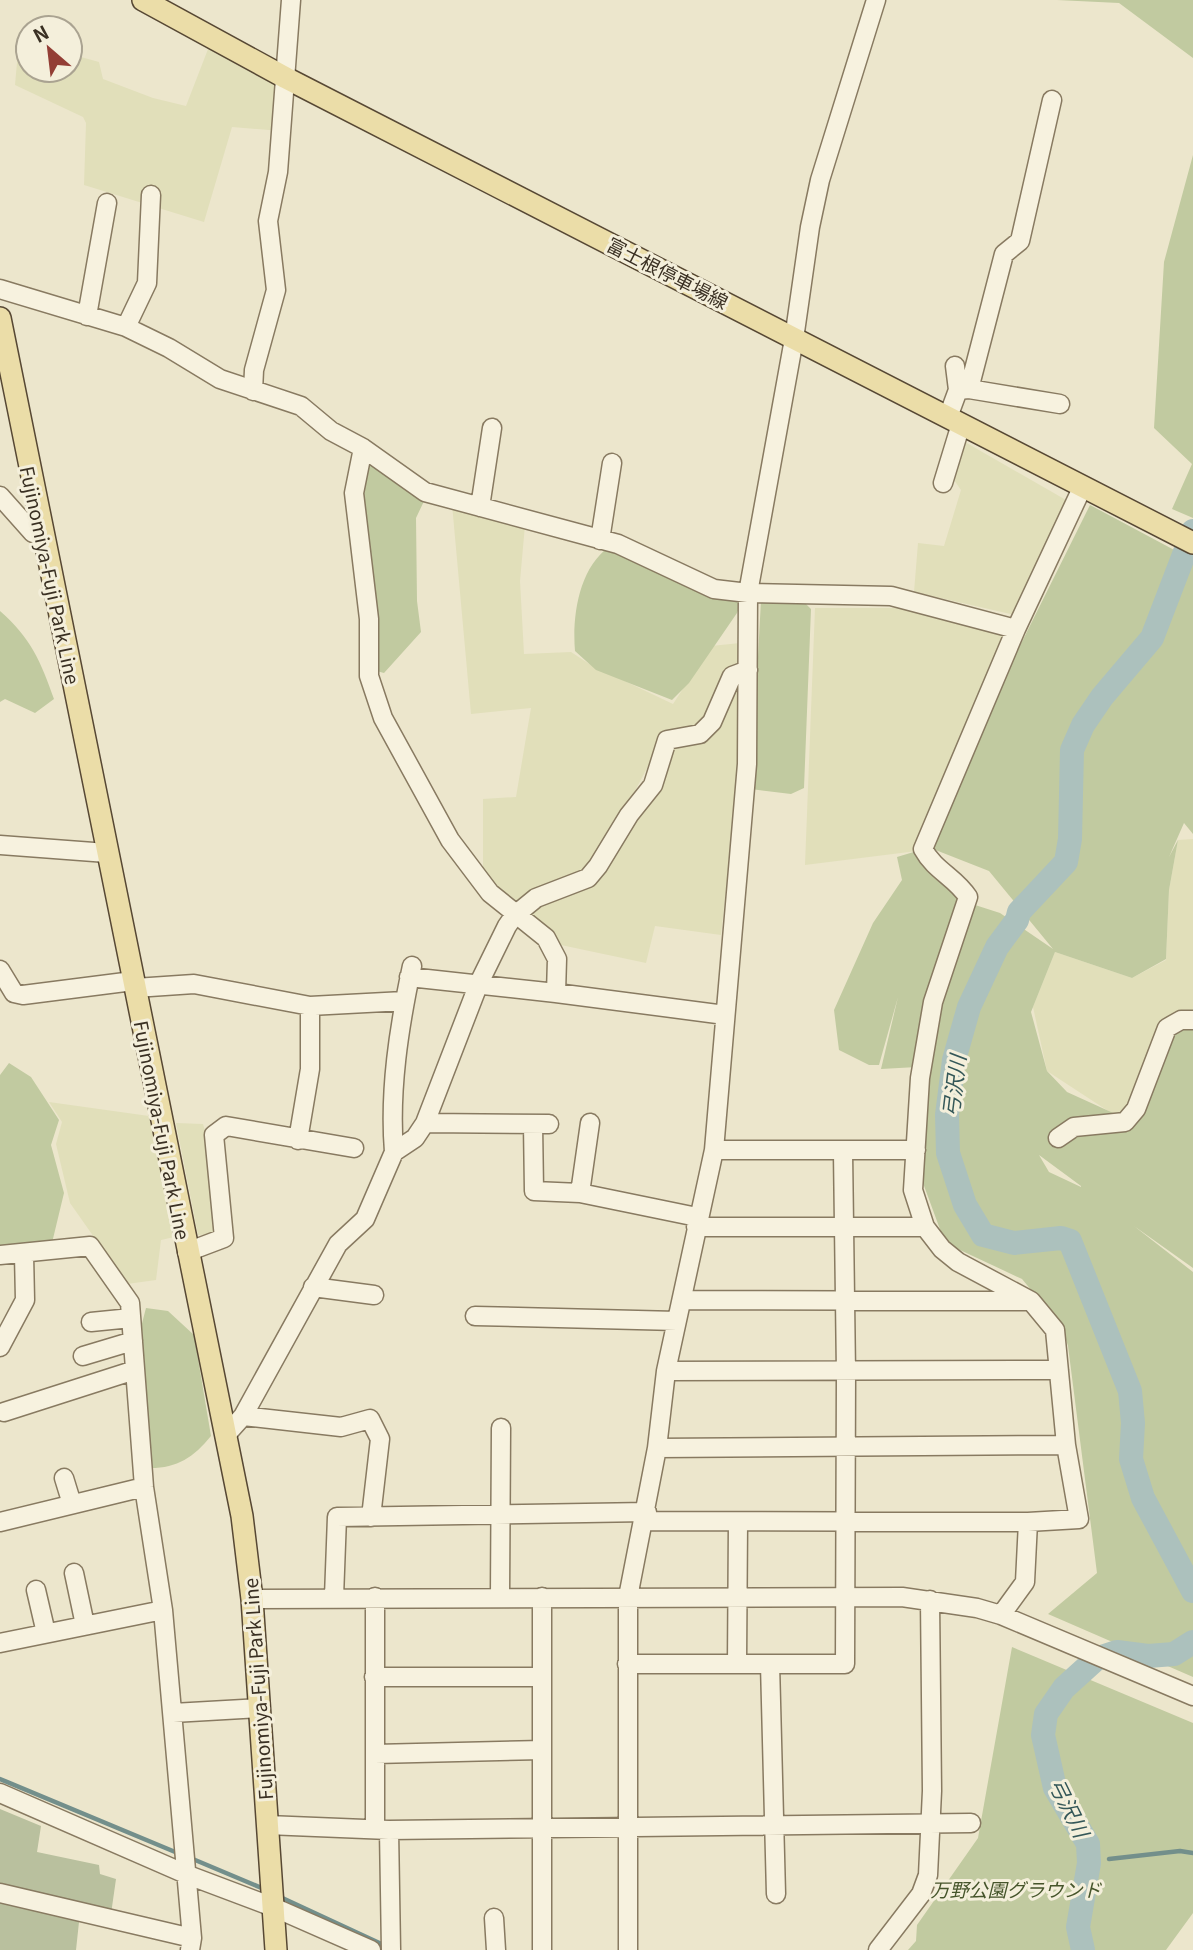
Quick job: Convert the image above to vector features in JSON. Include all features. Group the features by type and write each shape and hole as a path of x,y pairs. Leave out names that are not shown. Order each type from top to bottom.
{"main road":[{"name":"富士根停車場線","path":"143,0 286,78 1193,543"},
{"name":"Fujinomiya-Fuji Park Line","path":"0,318 242,1516 252,1599 276,1950"}],"street":[{"path":"253,391 254,370 276,290 268,220 278,172 291,0"},
{"path":"628,1950 628,1597 646,1516 666,1371 696,1222 714,1150 747,764 748,593 820,180 876,0"},
{"path":"943,483 954,420 1004,254 1020,241 1052,100"},
{"path":"127,327 147,283 151,195"},
{"path":"88,316 107,203"},
{"path":"0,289 127,327 169,348 220,379 301,406 331,431 363,448 425,492 618,544 714,589 748,593 891,596 1016,629"},
{"path":"955,366 964,389"},
{"path":"964,389 1060,404"},
{"path":"480,507 492,428"},
{"path":"363,448 354,493 369,619 369,676 383,718 450,840 490,893 514,916 546,938 557,959 556,993"},
{"path":"600,540 612,463"},
{"path":"334,1597 337,1517 646,1516 738,1522 1028,1522 1079,1519 1066,1445 1055,1330 1031,1301 958,1262 942,1249 925,1227 913,1190 920,1078 933,1002 968,897 932,865 923,849 1016,629 1083,486"},
{"path":"0,496 33,533 43,536"},
{"path":"394,1152 415,1138 425,1123 480,983 514,916 536,898 587,878 653,785 667,740 700,734 712,722 732,676 748,670"},
{"path":"0,845 107,853"},
{"path":"0,970 14,993 23,995 134,984 194,984 310,1006 404,1001"},
{"path":"225,1436 243,1416 338,1244 365,1219 394,1152 391,1115 404,1001 411,972 724,1015"},
{"path":"298,1140 310,1069 310,1006"},
{"path":"1058,1138 1074,1127 1125,1122 1136,1109 1167,1028 1181,1020 1193,1020"},
{"path":"425,1123 541,1124 534,1191 580,1194 696,1222 925,1227"},
{"path":"580,1194 590,1123"},
{"path":"187,1252 224,1238 214,1135 226,1126 354,1148"},
{"path":"714,1150 916,1150"},
{"path":"627,1664 845,1664 846,1373 843,1152"},
{"path":"0,1255 90,1246 130,1303 144,1487 163,1610 173,1713 186,1852 191,1944 0,1893"},
{"path":"0,1346 25,1300 24,1254"},
{"path":"313,1287 374,1295"},
{"path":"682,1300 1031,1301"},
{"path":"475,1316 677,1321"},
{"path":"91,1322 131,1318"},
{"path":"83,1356 133,1341"},
{"path":"4,1412 135,1370"},
{"path":"666,1371 846,1373 1059,1370"},
{"path":"243,1416 341,1427 370,1419 380,1438 371,1517"},
{"path":"500,1597 501,1428"},
{"path":"657,1448 1066,1445"},
{"path":"64,1478 72,1504"},
{"path":"1,1515 72,1504 144,1487"},
{"path":"737,1664 738,1522"},
{"path":"1001,1615 1026,1582 1028,1522"},
{"path":"74,1573 85,1625"},
{"path":"36,1590 46,1633"},
{"path":"375,1597 375,1754 391,1945"},
{"path":"542,1597 542,1950"},
{"path":"252,1599 628,1597 930,1600 1019,1621 1193,1696"},
{"path":"878,1950 921,1894 928,1875 931,1824 930,1600"},
{"path":"0,1643 163,1610"},
{"path":"771,1664 776,1894"},
{"path":"374,1677 541,1677"},
{"path":"173,1713 260,1708"},
{"path":"375,1754 542,1750"},
{"path":"0,1793 187,1875 273,1897 371,1950"},
{"path":"267,1825 382,1829 971,1824"},
{"path":"494,1918 496,1950"}],"shaded area":[{"path":"210,44 286,78 281,131 232,127 204,222 84,185 86,123 83,117 15,85 84,84 84,58 99,62 103,79 153,98 186,106"},
{"path":"965,442 1066,500 1015,615 914,592 918,543 944,546 961,490 952,477"},
{"path":"452,504 525,525 520,581 524,654 571,652 591,665 673,704 711,646 740,643 737,785 721,935 655,926 646,963 561,945 549,928 528,913 545,899 595,880 626,832 664,736 599,859 581,877 513,903 483,871 483,799 516,797 531,708 471,714"},
{"path":"815,608 898,608 1010,635 917,851 805,865"},
{"path":"1193,839 1193,1017 1125,1122 1047,1071 1033,1007 1055,952 1132,978 1166,960 1169,890 1178,840"},
{"path":"49,1102 149,1116 174,1237 161,1240 156,1280 127,1284 70,1203 56,1144 62,1122"},
{"path":"176,1123 203,1124 212,1155 218,1234 198,1235"}],"green space":[{"path":"1057,0 1193,0 1193,58 1119,3"},
{"path":"1193,155 1193,518 1172,509 1192,464 1154,428 1164,262"},
{"path":"368,459 425,499 416,518 417,601 421,632 384,673 373,670 360,489"},
{"path":"1090,505 1193,560 1193,834 1184,823 1169,857 1178,840 1169,890 1166,959 1132,978 1055,952 1031,1012 1047,1071 1067,1092 1133,1122 1167,1028 1193,1020 1193,1268 1134,1226 1193,1272 1193,1677 1048,1614 1097,1573 1068,1346 1062,1327 1022,1279 945,1243 923,1183 931,1059 946,985 972,904 1000,913 1053,949 989,871 933,849 997,692","holes":["1039,1155 1081,1186 1049,1172"]},
{"path":"609,547 745,594 737,613 689,683 672,700 596,670 575,651 575,623 584,580 599,556"},
{"path":"761,600 805,603 811,609 804,788 791,794 751,789"},
{"path":"0,611 20,631 34,651 54,699 35,713 5,699 0,702"},
{"path":"917,851 964,898 917,1067 881,1069 898,997 879,1065 869,1065 839,1050 834,1010 873,923 902,880 897,857"},
{"path":"9,1063 31,1077 59,1120 51,1145 64,1193 51,1247 0,1249 0,1075"},
{"path":"146,1308 168,1311 194,1335 211,1436 183,1461 167,1467 147,1468 140,1331"},
{"name":"万野公園グラウンド","path":"1012,1647 1193,1723 1193,1913 1166,1950 908,1950 916,1941 917,1925 978,1838"},
{"path":"0,1809 41,1826 37,1852 99,1865 100,1874 116,1879 110,1921 79,1922 76,1950 0,1950"}],"waterway":[{"name":"弓沢川","path":"1193,531 1152,638 1102,697 1083,725 1072,750 1070,839 1066,862 1019,912 1017,920 997,947 969,1007 954,1060 947,1115 948,1153 965,1205 983,1235 1014,1243 1061,1238 1070,1241 1130,1391 1133,1423 1131,1459 1143,1498 1193,1591"},
{"name":"弓沢川","path":"1083,1950 1078,1927 1089,1863 1088,1844 1055,1788 1043,1735 1046,1714 1064,1688 1096,1659 1117,1652 1148,1656 1174,1654 1193,1642"},
{"path":"0,1779 180,1854"},
{"path":"1109,1859 1180,1851 1193,1853"},
{"path":"188,1857 264,1889"},
{"path":"278,1896 388,1947"}]}
